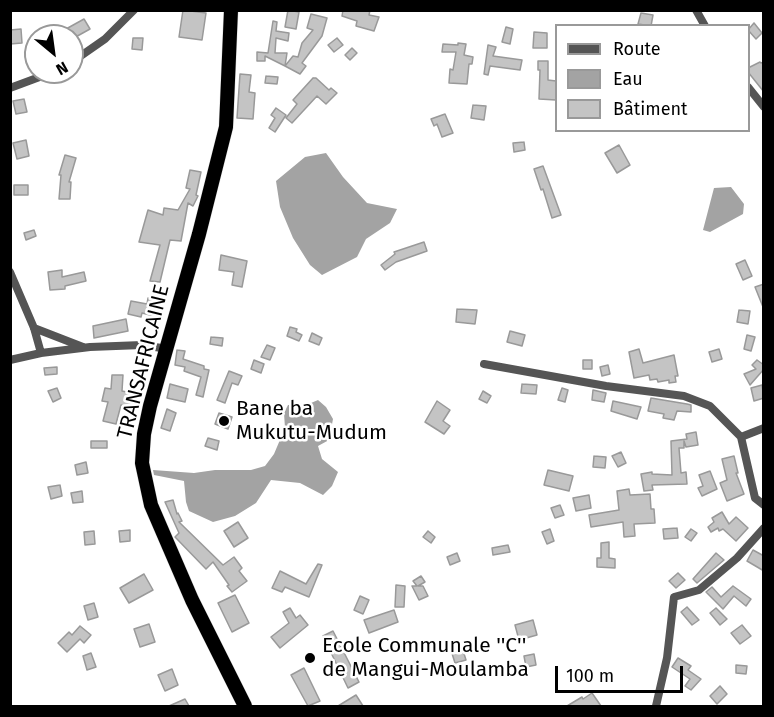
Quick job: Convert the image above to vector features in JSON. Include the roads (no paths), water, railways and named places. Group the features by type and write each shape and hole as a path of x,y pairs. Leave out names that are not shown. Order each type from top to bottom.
{"highway":[{"name":"TRANSAFRICAINE","path":"231,10 226,127 214,179 144,434 142,463 151,505 192,600 245,706"}],"street":[{"path":"84,54 105,39 134,10"},
{"path":"696,10 704,24"},
{"path":"750,90 764,107"},
{"path":"10,272 34,328 41,353"},
{"path":"34,328 86,348"},
{"path":"10,360 41,353 86,348 142,345 168,349"},
{"path":"484,364 606,386 684,396 710,406 741,437 755,498 764,506"},
{"path":"741,437 764,428"},
{"path":"656,706 667,658 674,597 699,590 737,558 764,528"}],"water":[{"path":"326,153 343,177 367,203 397,209 390,223 366,239 357,257 322,275 310,265 293,238 280,207 276,181 305,157"},
{"path":"731,187 744,204 743,214 710,232 703,230 714,188"},
{"path":"318,400 326,407 333,419 329,440 318,446 322,459 338,472 332,486 323,495 300,483 271,480 256,503 235,516 213,522 189,511 184,481 154,475 153,470 194,473 215,470 251,470 265,466 274,454 285,428 284,413 288,405 311,403"}],"place":[{"name":"Bane ba Mukutu-Mudum","path":"224,421"},
{"name":"Ecole Communale ''C'' de Mangui-Moulamba","path":"310,658"}]}
